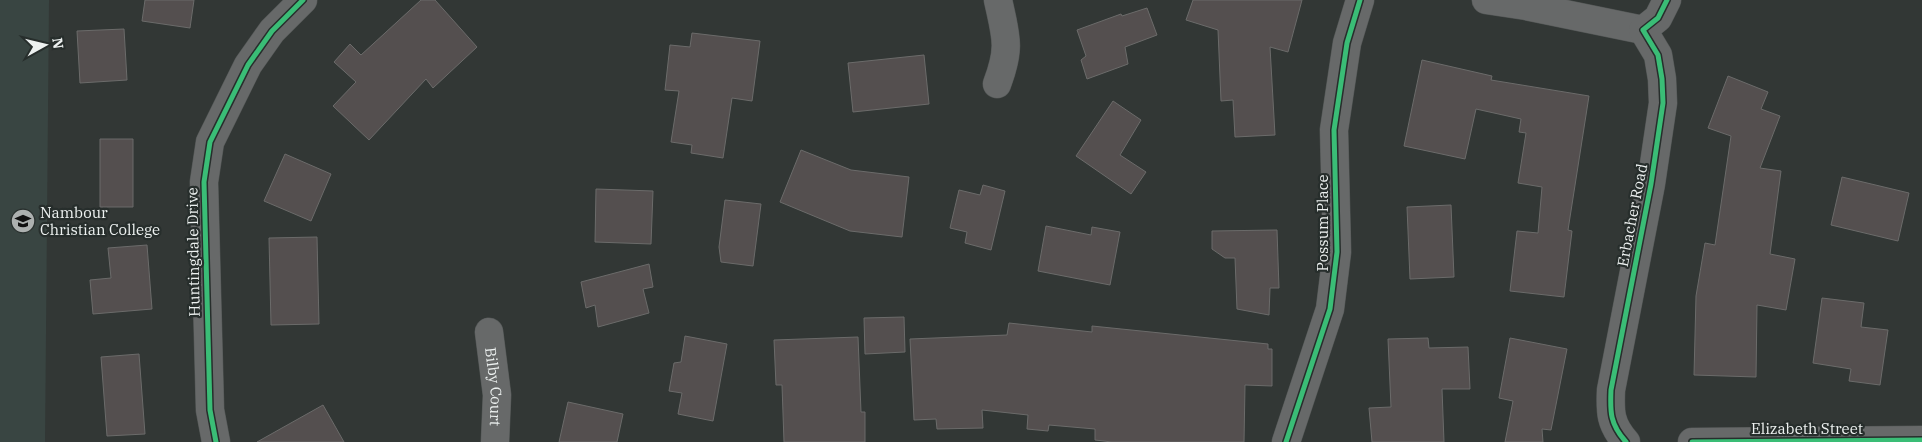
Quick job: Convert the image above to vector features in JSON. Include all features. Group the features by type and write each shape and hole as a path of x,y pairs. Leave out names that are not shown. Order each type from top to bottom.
{"street":[{"name":"Huntingdale Drive","path":"216,442 210,410 204,200 204,182 210,142 248,65 272,31 303,0"},
{"path":"997,84 1005,63 1007,40 998,0"},
{"name":"Possum Place","path":"1286,442 1330,309 1336,276 1334,130 1347,43 1360,0"},
{"path":"1486,0 1526,6 1643,30 1658,18 1667,0"},
{"name":"Erbacher Road","path":"1626,442 1618,433 1610,413 1611,390 1652,184 1663,103 1658,55 1643,30"},
{"name":"Bilby Court","path":"489,332 497,395 496,442"},
{"name":"Elizabeth Street","path":"1692,442 1922,440"}],"shaded area":[{"name":"Nambour Christian College","path":"0,0 49,0 45,442 0,442"}],"building":[{"path":"145,0 194,0 190,28 142,21"},
{"path":"421,0 435,0 477,47 433,88 426,79 369,140 333,106 356,82 334,62 350,44 361,55"},
{"path":"1193,0 1302,0 1288,52 1270,47 1275,135 1235,137 1233,100 1221,101 1218,30 1186,20"},
{"path":"1147,8 1157,35 1125,47 1128,64 1087,79 1081,60 1086,56 1077,30 1121,14 1122,16"},
{"path":"124,29 127,80 80,83 77,31"},
{"path":"692,33 760,41 752,101 732,98 723,158 691,153 692,145 671,142 679,91 665,90 670,45 690,47"},
{"path":"924,55 929,104 853,112 848,63"},
{"path":"1422,60 1492,76 1491,80 1589,96 1568,230 1572,231 1564,297 1510,291 1517,231 1538,233 1542,187 1518,183 1526,133 1519,132 1521,119 1476,109 1465,159 1404,146"},
{"path":"1728,76 1768,92 1761,109 1780,116 1760,168 1781,171 1770,254 1795,259 1786,310 1757,305 1756,377 1694,375 1696,296 1705,243 1715,245 1731,136 1708,128"},
{"path":"1113,101 1141,120 1120,155 1146,172 1131,194 1076,156"},
{"path":"100,139 133,139 133,207 100,207"},
{"path":"801,150 851,170 909,177 902,237 850,231 780,202"},
{"path":"285,154 331,174 311,221 264,201"},
{"path":"1842,177 1909,193 1898,241 1831,225"},
{"path":"983,185 1005,191 991,250 965,243 967,232 950,228 959,190 980,195"},
{"path":"596,189 653,191 651,244 595,242"},
{"path":"725,200 761,204 753,266 721,262 719,247"},
{"path":"1451,205 1454,277 1410,279 1407,207"},
{"path":"1046,226 1091,235 1092,227 1120,232 1110,285 1038,271"},
{"path":"1277,230 1279,288 1270,288 1269,315 1237,309 1235,258 1225,258 1212,249 1212,231"},
{"path":"317,237 319,324 271,325 269,238"},
{"path":"147,245 152,309 93,314 90,280 111,278 108,248"},
{"path":"649,264 653,287 643,289 649,313 598,327 595,305 586,308 581,282"},
{"path":"1822,298 1864,303 1861,327 1888,330 1880,385 1849,381 1851,369 1813,363"},
{"path":"904,317 905,352 865,354 864,318"},
{"path":"1009,323 1092,332 1092,326 1268,344 1268,349 1272,349 1272,386 1245,385 1244,442 1112,442 1095,440 1095,429 1049,425 1048,431 1027,429 1028,415 982,410 983,428 937,429 936,419 914,420 910,339 1007,335"},
{"path":"685,336 727,344 713,421 678,414 682,393 669,391 674,363 681,362"},
{"path":"858,337 861,412 865,412 865,442 784,442 782,385 776,385 774,340"},
{"path":"1428,338 1429,348 1468,347 1470,389 1442,389 1444,442 1372,442 1369,408 1391,407 1388,339"},
{"path":"1510,338 1567,349 1551,430 1542,429 1543,442 1505,442 1513,401 1499,398"},
{"path":"139,354 145,434 107,436 101,357"},
{"path":"568,402 623,414 617,442 559,442"},
{"path":"323,405 344,442 257,442"}],"cycle path":[{"path":"216,442 210,410 204,182 210,142 248,65 272,31 303,0"},
{"path":"1286,442 1330,309 1337,252 1334,130 1347,43 1360,0"},
{"path":"1626,442 1612,418 1611,390 1651,184 1663,103 1658,55 1643,30 1658,18 1667,0"},
{"path":"1692,442 1922,440"}],"place":[{"name":"Nambour Christian College","path":"23,221"}]}
